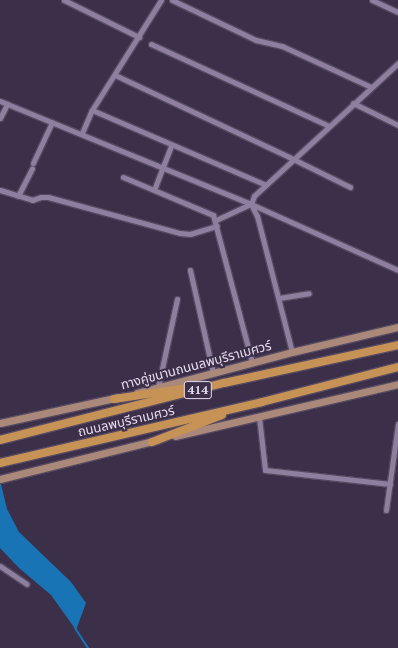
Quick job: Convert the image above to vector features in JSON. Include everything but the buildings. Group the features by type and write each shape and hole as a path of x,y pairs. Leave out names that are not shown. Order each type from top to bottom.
{"main road":[{"name":"ทางคู่ขนานถนนลพบุรีราเมศวร์","path":"0,423 114,398 292,352 398,327"},
{"name":"ถนนลพบุรีราเมศวร์","path":"0,440 224,383 398,345"},
{"name":"ถนนลพบุรีราเมศวร์","path":"0,463 262,402 398,367"},
{"path":"114,398 224,383"},
{"path":"2,478 398,384"},
{"path":"152,442 262,402"}],"street":[{"path":"64,0 139,37"},
{"path":"82,133 92,110 161,0"},
{"path":"172,0 256,40 282,46 371,87"},
{"path":"372,0 398,12"},
{"path":"151,44 329,126"},
{"path":"0,190 34,201 41,197 48,197 180,233 190,234 217,223 251,204 254,196 398,63"},
{"path":"115,75 350,187"},
{"path":"0,101 82,133 251,204 398,270"},
{"path":"353,103 398,125"},
{"path":"0,118 7,104"},
{"path":"92,110 171,146 266,185"},
{"path":"18,196 52,122"},
{"path":"154,190 171,146"},
{"path":"123,176 213,215 217,223 252,363"},
{"path":"251,204 257,216 292,352"},
{"path":"190,270 213,373"},
{"path":"279,298 309,293"},
{"path":"158,387 178,299"},
{"path":"259,417 265,470 390,484"},
{"path":"386,510 398,424"},
{"path":"0,566 27,584"}],"water":[{"path":"0,480 7,509 19,532 71,582 86,603 76,630 51,595 19,568 0,548"}],"waterway":[{"path":"75,628 88,648"}]}
